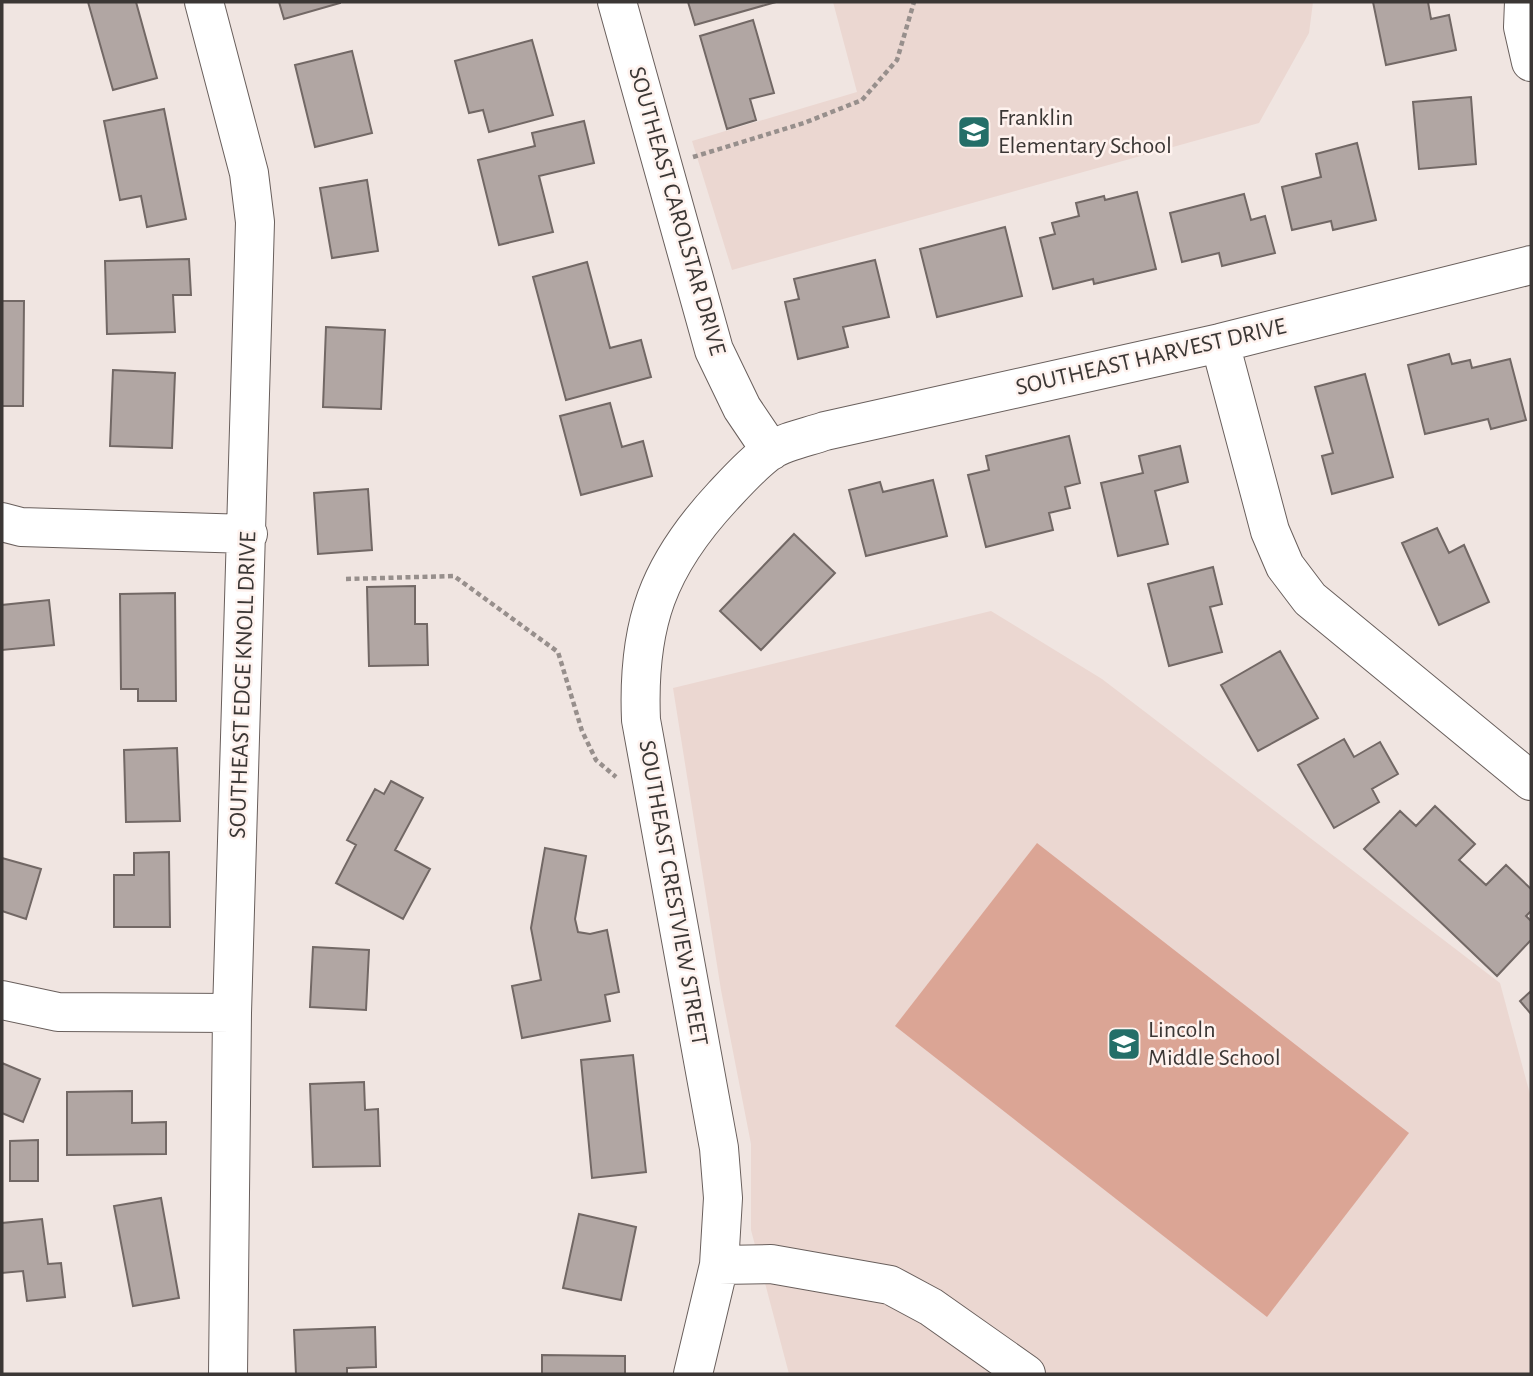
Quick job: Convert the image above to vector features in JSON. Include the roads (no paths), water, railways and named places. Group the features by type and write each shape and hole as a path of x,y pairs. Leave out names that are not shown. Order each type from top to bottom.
{"street":[{"name":"SOUTHEAST EDGE KNOLL DRIVE","path":"204,2 249,173 255,222 232,1013 228,1374"},
{"name":"SOUTHEAST CAROLSTAR DRIVE","path":"617,2 714,350 742,408 771,451"},
{"path":"1524,2 1523,27 1531,62"},
{"name":"SOUTHEAST HARVEST DRIVE","path":"771,451 825,431 1220,343 1531,265"},
{"path":"1220,343 1270,531 1285,566 1310,599 1531,781"},
{"name":"SOUTHEAST CRESTVIEW STREET","path":"693,1374 719,1265 723,1198 719,1148 641,720 639,679 645,639 667,571 686,540 710,510 771,451"},
{"path":"2,522 21,527 248,534"},
{"path":"2,1000 58,1012 232,1013"},
{"path":"719,1265 771,1264 890,1286 931,1307 1026,1374"}],"place":[{"name":"Franklin Elementary School","path":"974,132"},
{"name":"Lincoln Middle School","path":"1124,1044"}]}
